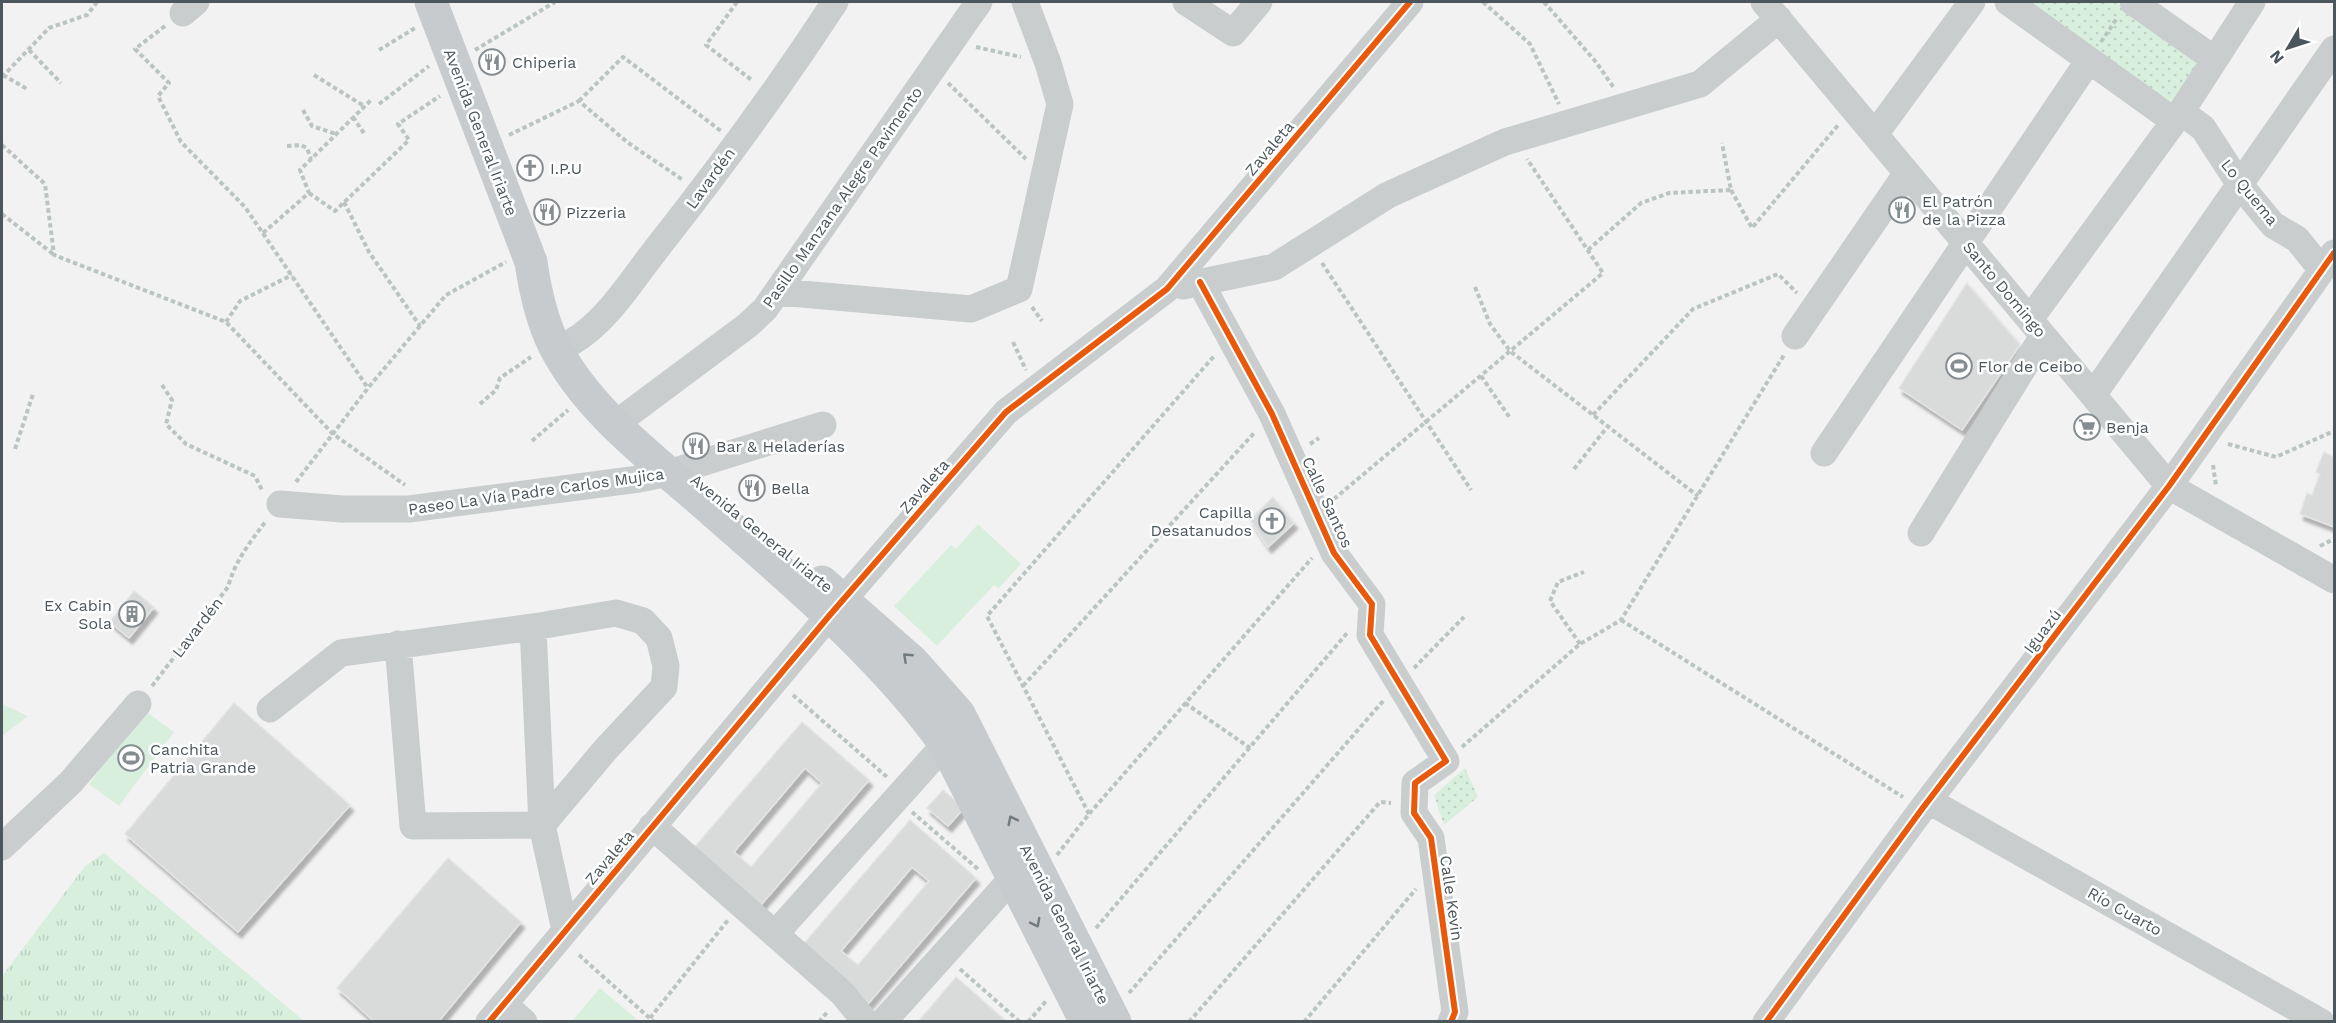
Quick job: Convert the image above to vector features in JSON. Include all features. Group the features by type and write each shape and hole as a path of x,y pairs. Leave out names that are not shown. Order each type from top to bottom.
{"main road":[{"name":"Avenida General Iriarte","path":"434,8 528,256 536,298 563,343 588,393 614,422 676,471 836,608 925,675 945,696 954,734 1022,875 1104,1019"},
{"name":"Avenida General Iriarte","path":"563,343 676,471"},
{"name":"Avenida General Iriarte","path":"1022,875 1078,949 1104,1019"}],"street":[{"name":"Lavardén","path":"563,343 582,336 604,314 701,192 735,142 773,96 835,2"},
{"name":"Pasillo Manzana Alegre Pavimento","path":"626,416 748,325 779,292 949,42 979,2"},
{"path":"779,292 971,309 1018,290 1060,104 1048,63 1025,2"},
{"path":"1186,2 1233,33 1259,2"},
{"name":"Zavaleta","path":"496,1013 836,608 1006,412 1167,289 1410,2"},
{"path":"1875,134 1972,2"},
{"name":"Lo Quema","path":"2008,2 2089,60 2178,117 2203,128 2240,185 2273,225 2328,261"},
{"path":"1921,533 2037,327 2252,2"},
{"path":"2127,6 2214,59"},
{"path":"1167,289 1274,267 1388,195 1514,140 1700,84 1772,10"},
{"name":"Santo Domingo","path":"1772,10 2169,486 2334,580"},
{"path":"2093,395 2334,49"},
{"path":"1824,453 1964,241 2089,60"},
{"path":"1795,336 1907,173"},
{"name":"Iguazú","path":"1766,1022 1926,805 2169,486 2328,261"},
{"name":"Calle Santos","path":"1200,282 1272,414 1334,553 1372,604"},
{"name":"Paseo La Vía Padre Carlos Mujica","path":"272,498 342,509 419,509 676,471 823,425"},
{"path":"1372,604 1370,634 1446,761 1415,783 1414,804"},
{"path":"270,709 341,653 398,644 533,627 616,613 643,621 658,639 666,666 664,687 606,749 542,825 413,826 398,644"},
{"path":"533,627 542,825 565,930"},
{"path":"2,847 71,782 138,704"},
{"path":"775,934 954,734"},
{"name":"Calle Kevin","path":"1414,804 1414,813 1431,838 1455,1012 1451,1022"},
{"name":"Río Cuarto","path":"1926,805 2320,1022"},
{"path":"652,826 842,993 866,1022"},
{"path":"883,1022 1022,875"},
{"path":"496,1013 524,1022"}],"path":[{"path":"27,89 2,76 49,28 87,15 97,2"},
{"path":"379,104 455,65 555,2"},
{"path":"737,2 706,45 773,96"},
{"path":"1483,2 1530,44 1568,124"},
{"path":"1544,2 1596,62 1626,106"},
{"path":"2089,60 2127,6"},
{"path":"189,7 135,49 169,83 158,96 181,142 245,207 368,388"},
{"path":"379,50 434,8"},
{"path":"949,42 1048,63"},
{"path":"29,50 61,83"},
{"path":"486,147 579,101 623,57 735,142"},
{"path":"372,99 300,170 309,193 335,212 409,140 398,124 455,65"},
{"path":"932,67 1044,176"},
{"path":"314,75 364,106"},
{"path":"579,101 627,142 701,192"},
{"path":"1722,143 1731,190 1752,228 1853,108"},
{"path":"303,110 312,126 336,134"},
{"path":"353,117 365,135"},
{"path":"1317,513 1603,273 1514,140"},
{"path":"2,145 45,184 54,255"},
{"path":"287,146 301,145 307,148 311,159"},
{"path":"1588,250 1641,203 1669,193 1731,190"},
{"path":"263,233 309,193"},
{"path":"344,202 369,252 420,327"},
{"path":"2,214 54,255 226,322 333,434 414,492"},
{"path":"1310,244 1471,490"},
{"path":"1593,415 1693,309 1778,274 1813,308"},
{"path":"226,322 240,301 292,275"},
{"path":"1475,286 1490,324 1510,351 1698,496"},
{"path":"1446,761 1581,644 1621,620 1795,336"},
{"path":"1089,814 987,616 1230,337"},
{"path":"1013,342 1035,389"},
{"path":"480,404 496,390 500,378 563,343"},
{"path":"1481,375 1510,418"},
{"path":"162,385 172,400 166,424 186,444 242,467 255,476 272,498"},
{"path":"532,441 588,393"},
{"path":"15,449 33,394"},
{"path":"1023,686 1272,414"},
{"path":"1574,468 1608,426"},
{"path":"2223,450 2229,442 2276,458 2334,431"},
{"path":"2217,459 2212,467 2217,490"},
{"path":"776,680 900,795 1022,875 1089,814 1328,539"},
{"path":"2326,552 2317,547 2334,539"},
{"path":"1581,644 1550,601 1558,582 1584,572"},
{"path":"1078,949 1372,604"},
{"path":"1104,1019 1399,683 1464,617"},
{"path":"1621,620 1926,805"},
{"path":"1185,703 1250,748"},
{"path":"1189,1022 1380,802 1414,804"},
{"path":"1304,1022 1434,867"},
{"path":"579,955 652,1020 741,903"},
{"path":"944,955 1020,1022"}],"green space":[{"path":"2019,2 2116,2 2204,63 2171,112"},
{"path":"978,524 1021,564 999,588 994,585 937,646 894,606 951,545 956,549"},
{"path":"2,704 28,716 2,736"},
{"name":"Canchita Patria Grande","path":"144,710 174,732 119,806 89,784"},
{"path":"1465,768 1478,797 1444,825 1434,795"},
{"path":"104,853 304,1021 2,1021 2,976 85,866"},
{"path":"600,988 639,1021 572,1021"}],"building":[{"name":"Flor de Ceibo","path":"1967,283 2020,345 1962,430 1899,388"},
{"path":"2324,452 2334,457 2334,527 2300,514 2307,493 2312,495 2320,474 2316,472"},
{"name":"Capilla Desatanudos","path":"1273,497 1294,523 1268,547 1250,520"},
{"name":"Ex Cabin Sola","path":"134,591 154,607 129,638 110,622"},
{"path":"234,703 350,805 238,932 125,834"},
{"path":"802,722 869,780 760,906 693,849","holes":["805,768 822,783 751,867 734,852"]},
{"path":"943,790 964,808 948,826 927,808"},
{"path":"910,820 976,878 867,1005 801,947","holes":["912,867 929,881 858,965 841,951"]},
{"path":"448,858 521,922 438,1022 375,1022 337,988"},
{"path":"956,977 1007,1022 918,1022"}],"cycle path":[{"path":"489,1022 829,616 1006,412 1167,289 1410,2"},
{"path":"1766,1022 1922,809 2169,486 2334,253"},
{"path":"1200,282 1272,414 1334,553 1372,604 1370,635 1446,761 1415,783 1414,813 1431,838 1455,1012 1451,1022"}],"place":[{"name":"Chiperia","path":"492,62"},
{"name":"I.P.U","path":"530,168"},
{"name":"El Patrón de la Pizza","path":"1902,210"},
{"name":"Pizzeria","path":"547,212"},
{"name":"Flor de Ceibo","path":"1959,366"},
{"name":"Benja","path":"2087,427"},
{"name":"Bar & Heladerías","path":"696,446"},
{"name":"Bella","path":"752,488"},
{"name":"Capilla Desatanudos","path":"1272,521"},
{"name":"Ex Cabin Sola","path":"132,614"},
{"name":"Canchita Patria Grande","path":"131,758"}]}
